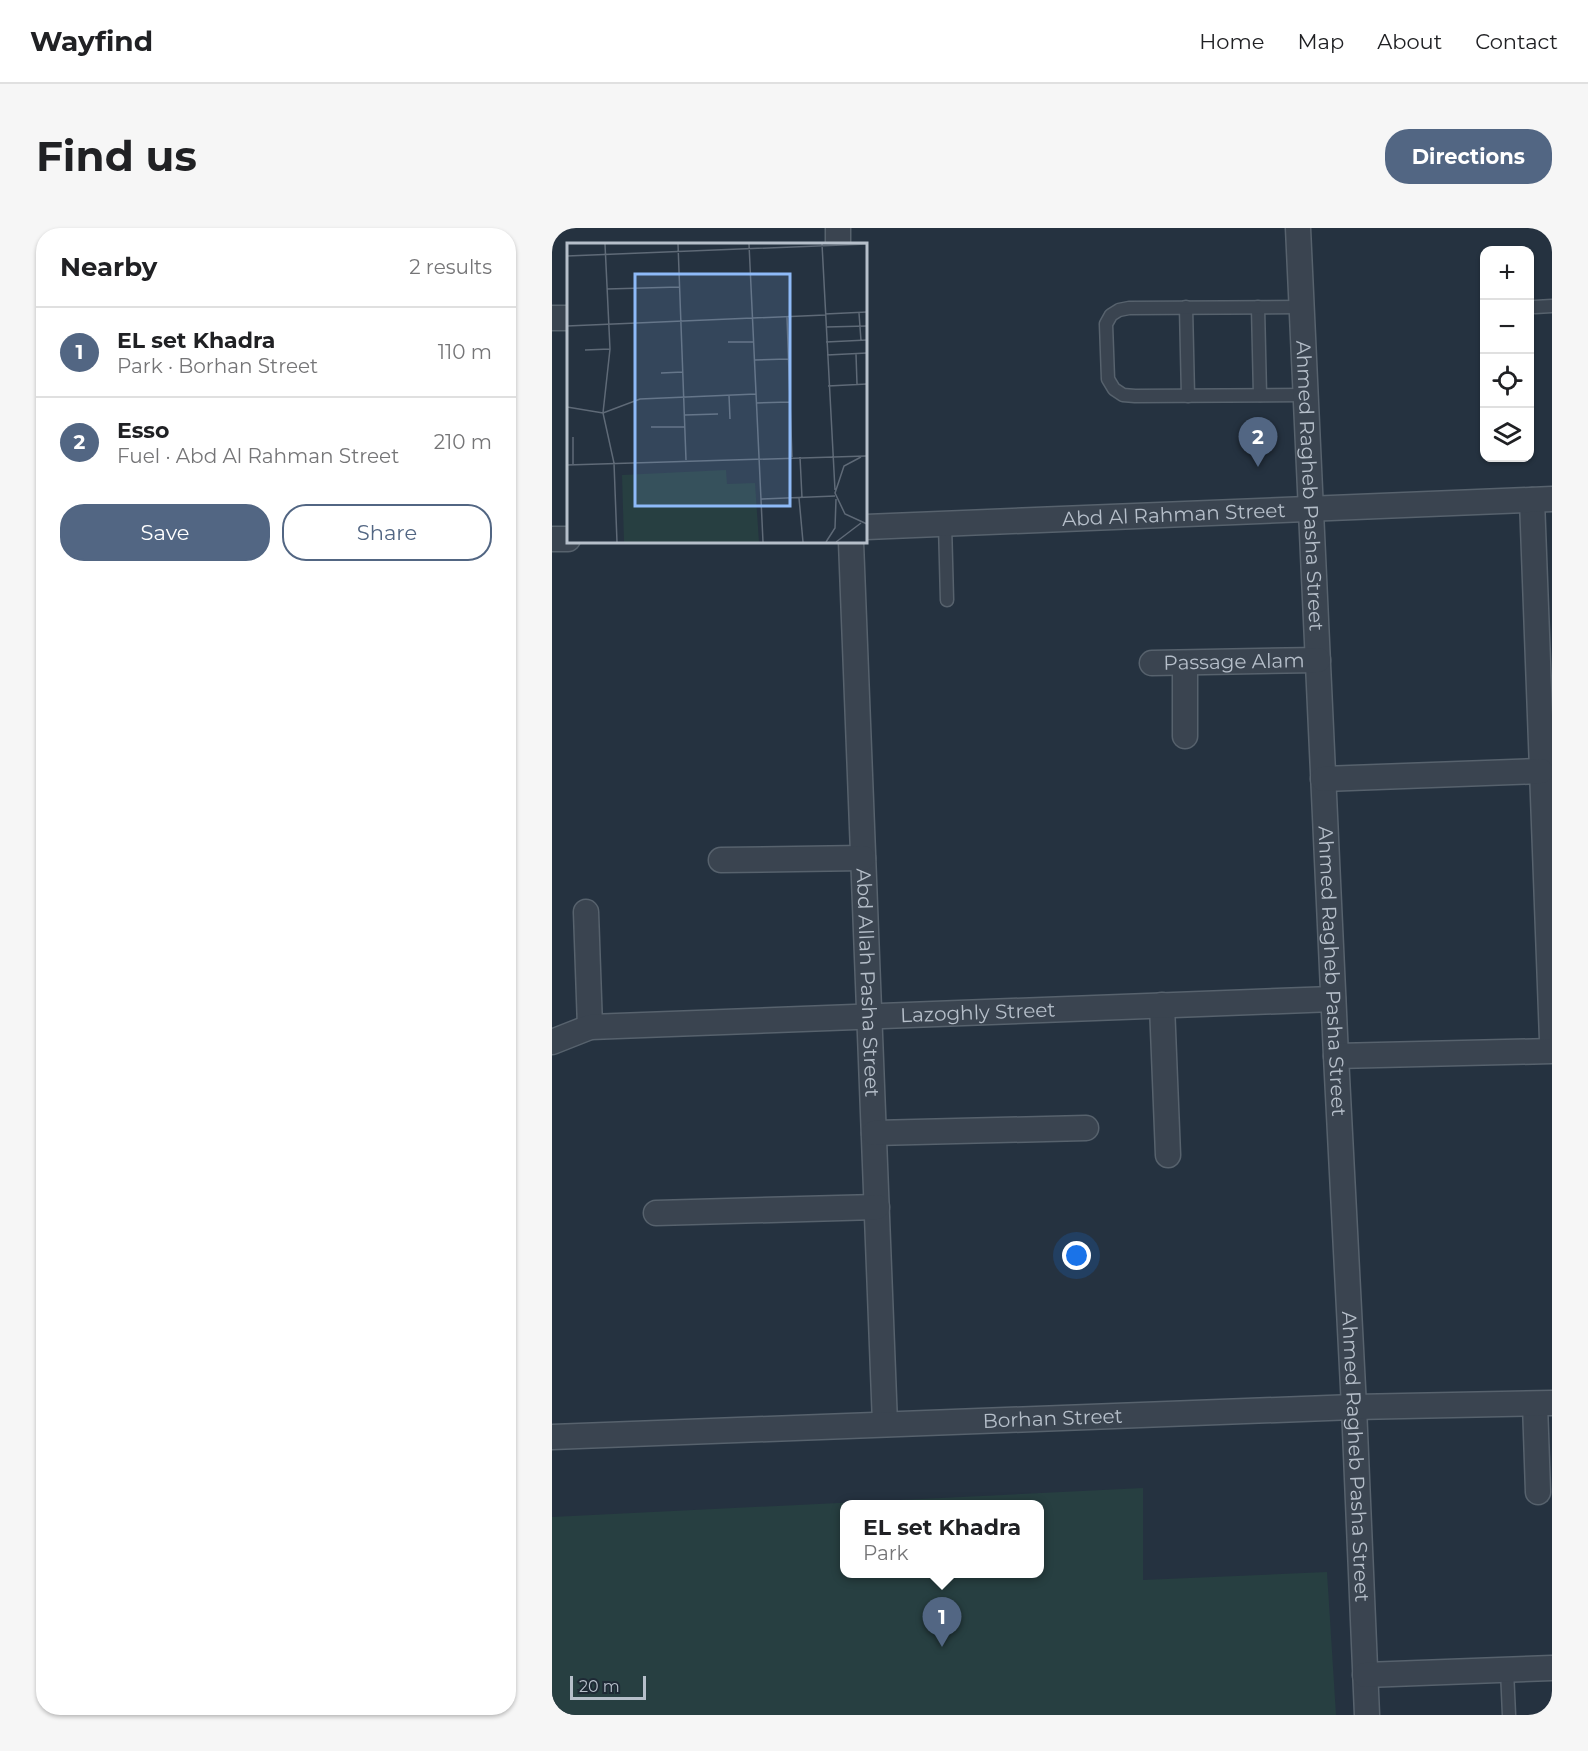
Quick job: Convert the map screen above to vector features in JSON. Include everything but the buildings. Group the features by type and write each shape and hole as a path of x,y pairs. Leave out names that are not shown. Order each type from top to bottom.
{"street":[{"name":"Ahmed Ragheb Pasha Street","path":"1298,228 1354,1407 1366,1715"},
{"name":"Abd Al Rahman Street","path":"867,527 1542,500"},
{"path":"1542,500 1541,771 1552,1040"},
{"path":"552,539 567,538"},
{"name":"Abd Allah Pasha Street","path":"851,543 885,1424"},
{"name":"Passage Alam","path":"1152,663 1318,660"},
{"path":"1185,664 1185,736"},
{"path":"1323,779 1541,771"},
{"path":"721,860 863,858"},
{"path":"586,912 590,1027"},
{"name":"Lazoghly Street","path":"552,1042 590,1027 1333,999"},
{"path":"1162,1005 1168,1155"},
{"path":"1336,1056 1552,1051"},
{"path":"874,1133 1086,1128"},
{"path":"656,1213 878,1208"},
{"path":"1538,1492 1543,1404"},
{"name":"Borhan Street","path":"552,1437 1354,1407 1543,1404"},
{"path":"1365,1675 1552,1668"}],"lane":[{"path":"1534,307 1552,306"},
{"path":"1301,307 1186,307 1119,310 1111,315 1106,324 1108,379 1114,389 1123,395 1135,396 1305,395"},
{"path":"1186,307 1188,396"},
{"path":"1258,307 1260,395"},
{"path":"945,524 947,600"},
{"path":"1507,1670 1509,1715"}],"green space":[{"path":"1143,1488 1143,1580 1327,1572 1336,1715 552,1715 552,1517 840,1503 840,1578 1044,1578 1044,1500 898,1500"}],"place":[{"name":"Esso","path":"1258,467"},
{"name":"EL set Khadra","path":"942,1647"}]}
